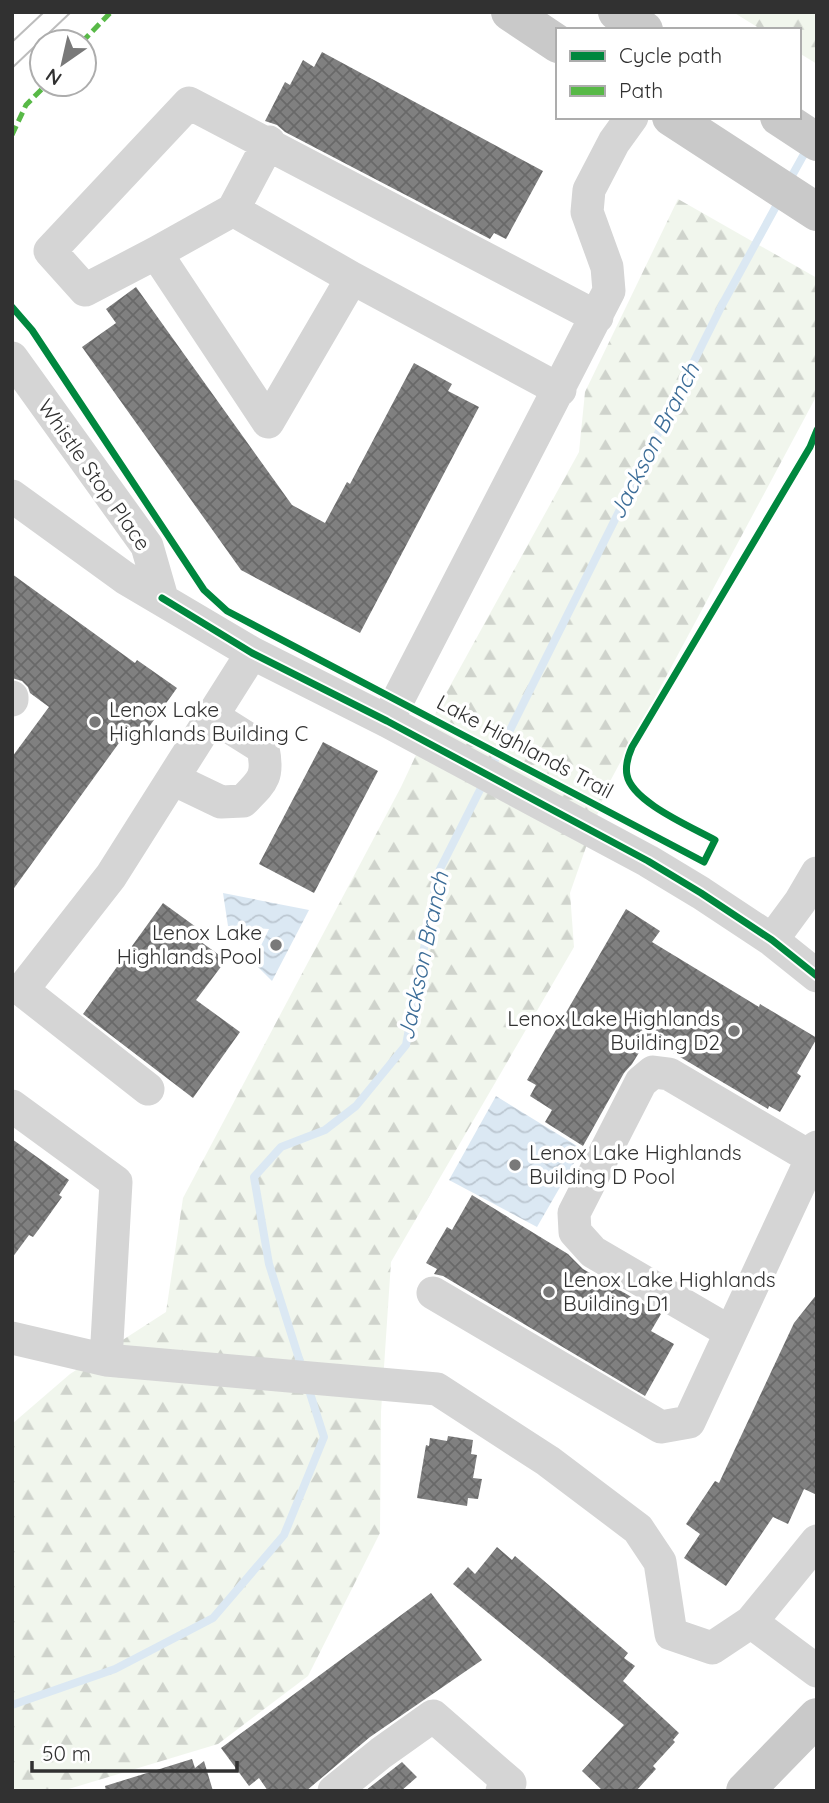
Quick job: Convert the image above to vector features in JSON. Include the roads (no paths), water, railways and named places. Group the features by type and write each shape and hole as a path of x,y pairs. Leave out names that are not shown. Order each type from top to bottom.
{"main road":[{"path":"617,12 641,28"},
{"path":"520,15 556,42"},
{"path":"782,119 817,142"},
{"path":"684,126 817,212"},
{"path":"745,1791 817,1717"}],"street":[{"path":"268,142 233,210 85,290 50,251 189,103 268,142 597,317"},
{"path":"387,721 609,291 607,267 587,212 589,190 614,142 631,119"},
{"path":"233,210 559,390"},
{"path":"156,253 268,422 352,278"},
{"name":"Whistle Stop Place","path":"12,358 147,546 162,598"},
{"name":"Whistle Stop Place","path":"12,496 125,578 252,653 387,721 691,886 772,940 817,976"},
{"path":"148,1089 17,987 111,876 252,653"},
{"path":"173,779 222,802 243,801 260,784 267,768 263,748 212,716"},
{"path":"772,940 817,873"},
{"path":"433,1293 661,1427 689,1422 814,1152 669,1074 653,1072 641,1082 574,1213 575,1232 593,1252 730,1332"},
{"path":"12,1106 116,1182 120,1361"},
{"path":"12,1338 120,1361 438,1390 548,1461 638,1529 660,1562 671,1634 712,1648 751,1622 817,1541"},
{"path":"751,1622 817,1671"},
{"path":"334,1791 433,1716 510,1783 502,1791"}],"water":[{"name":"Lenox Lake Highlands Pool","path":"223,893 309,910 272,981 253,962 269,929 228,926"},
{"name":"Lenox Lake Highlands Building D Pool","path":"496,1096 582,1149 537,1227 449,1180"}],"waterway":[{"name":"Jackson Branch","path":"789,181 808,147"},
{"name":"Jackson Branch","path":"491,768 722,305 780,199"},
{"name":"Jackson Branch","path":"302,1368 269,1264 254,1177 281,1147 325,1130 356,1106 406,1045 438,873 484,782"},
{"name":"Jackson Branch","path":"12,1705 115,1669 213,1618 284,1535 324,1437 308,1387"}],"tram line":[{"path":"12,42 44,12"},
{"path":"12,68 71,12"}],"place":[{"name":"Lenox Lake Highlands Building C","path":"95,722"},
{"name":"Lenox Lake Highlands Pool","path":"276,945"},
{"name":"Lenox Lake Highlands Building D2","path":"734,1031"},
{"name":"Lenox Lake Highlands Building D Pool","path":"515,1165"},
{"name":"Lenox Lake Highlands Building D1","path":"549,1292"}]}
